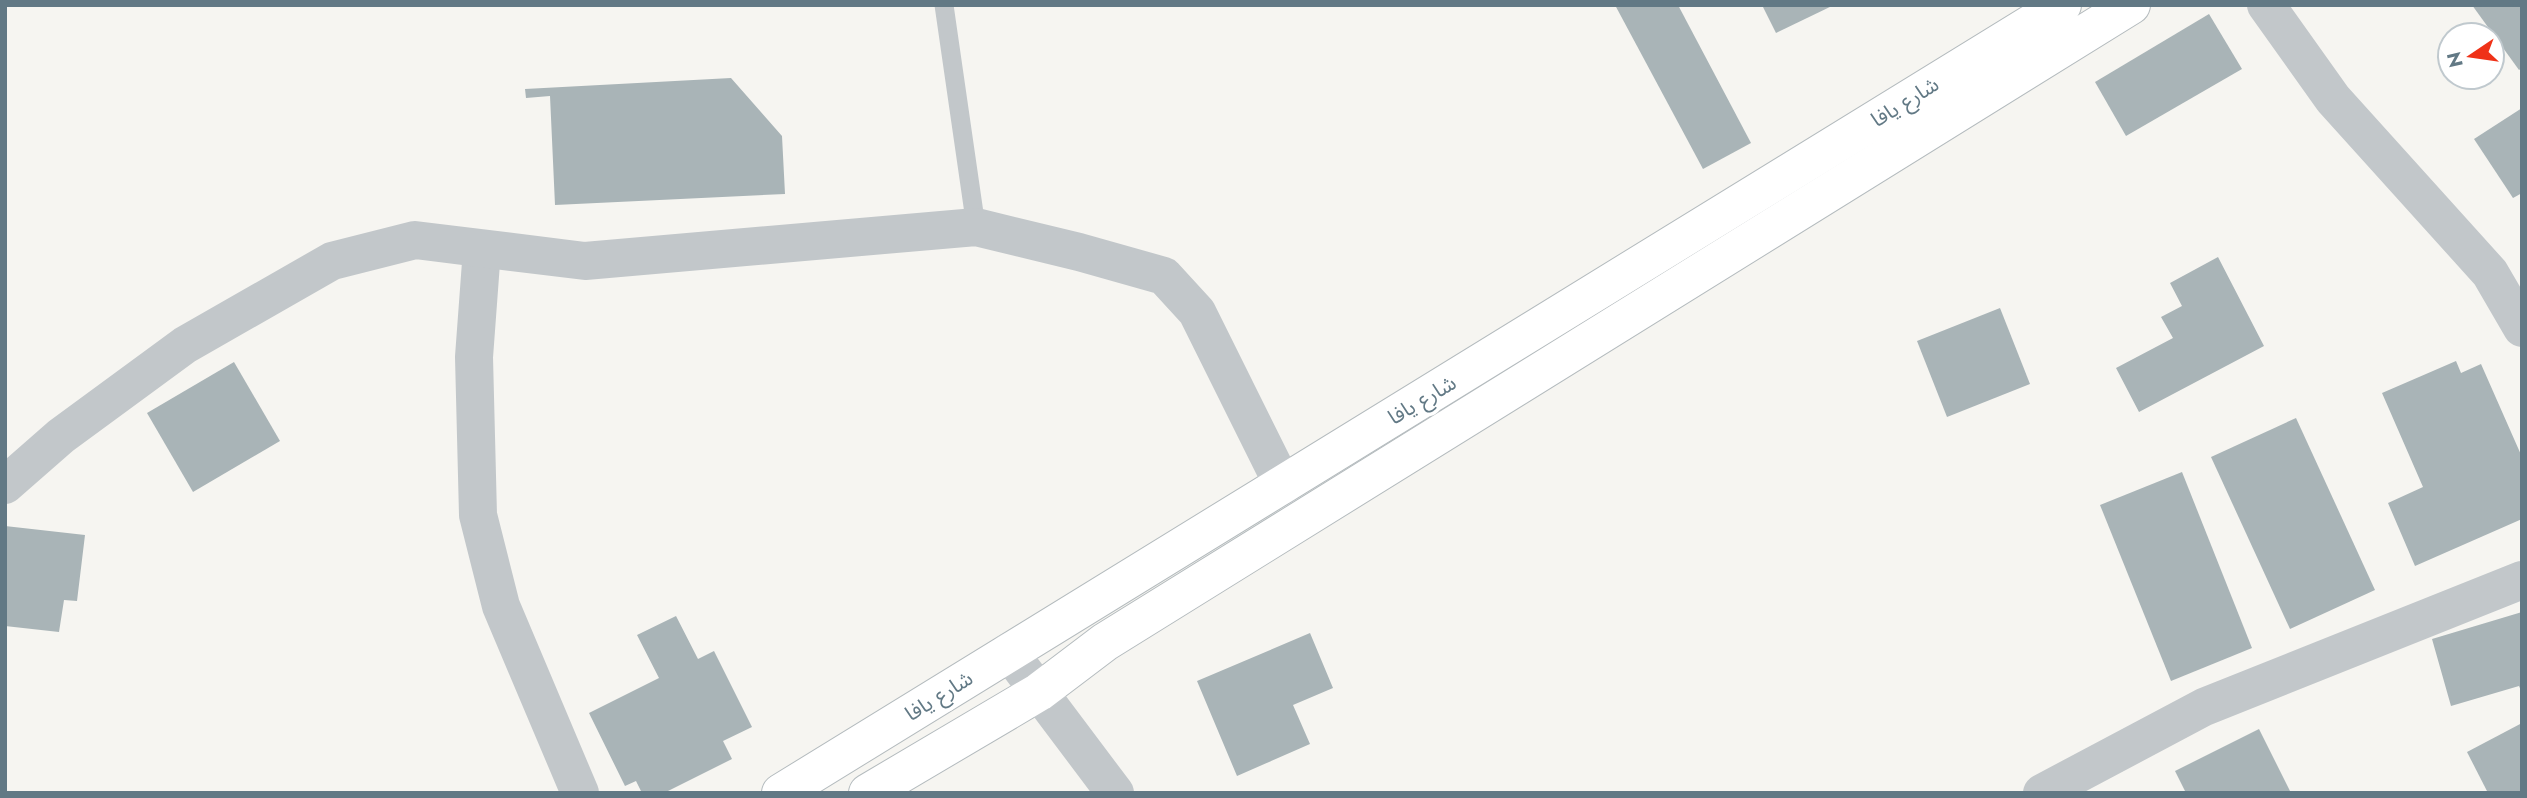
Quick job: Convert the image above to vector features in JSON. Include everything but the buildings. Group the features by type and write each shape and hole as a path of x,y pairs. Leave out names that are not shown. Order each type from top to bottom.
{"street":[{"name":"شارع يافا","path":"781,793 2062,5"},
{"path":"868,793 1039,692 1105,642 2131,5"},
{"path":"2266,5 2333,99 2490,273 2522,328"},
{"path":"5,485 61,436 185,345 332,261 415,240 585,261 976,228 1079,251 1164,276 1197,312 1283,485"},
{"path":"482,249 474,357 478,515 501,606 580,793"},
{"path":"2042,793 2204,707 2522,580"},
{"path":"1009,652 1115,793"}],"lane":[{"path":"944,5 976,228"}]}
